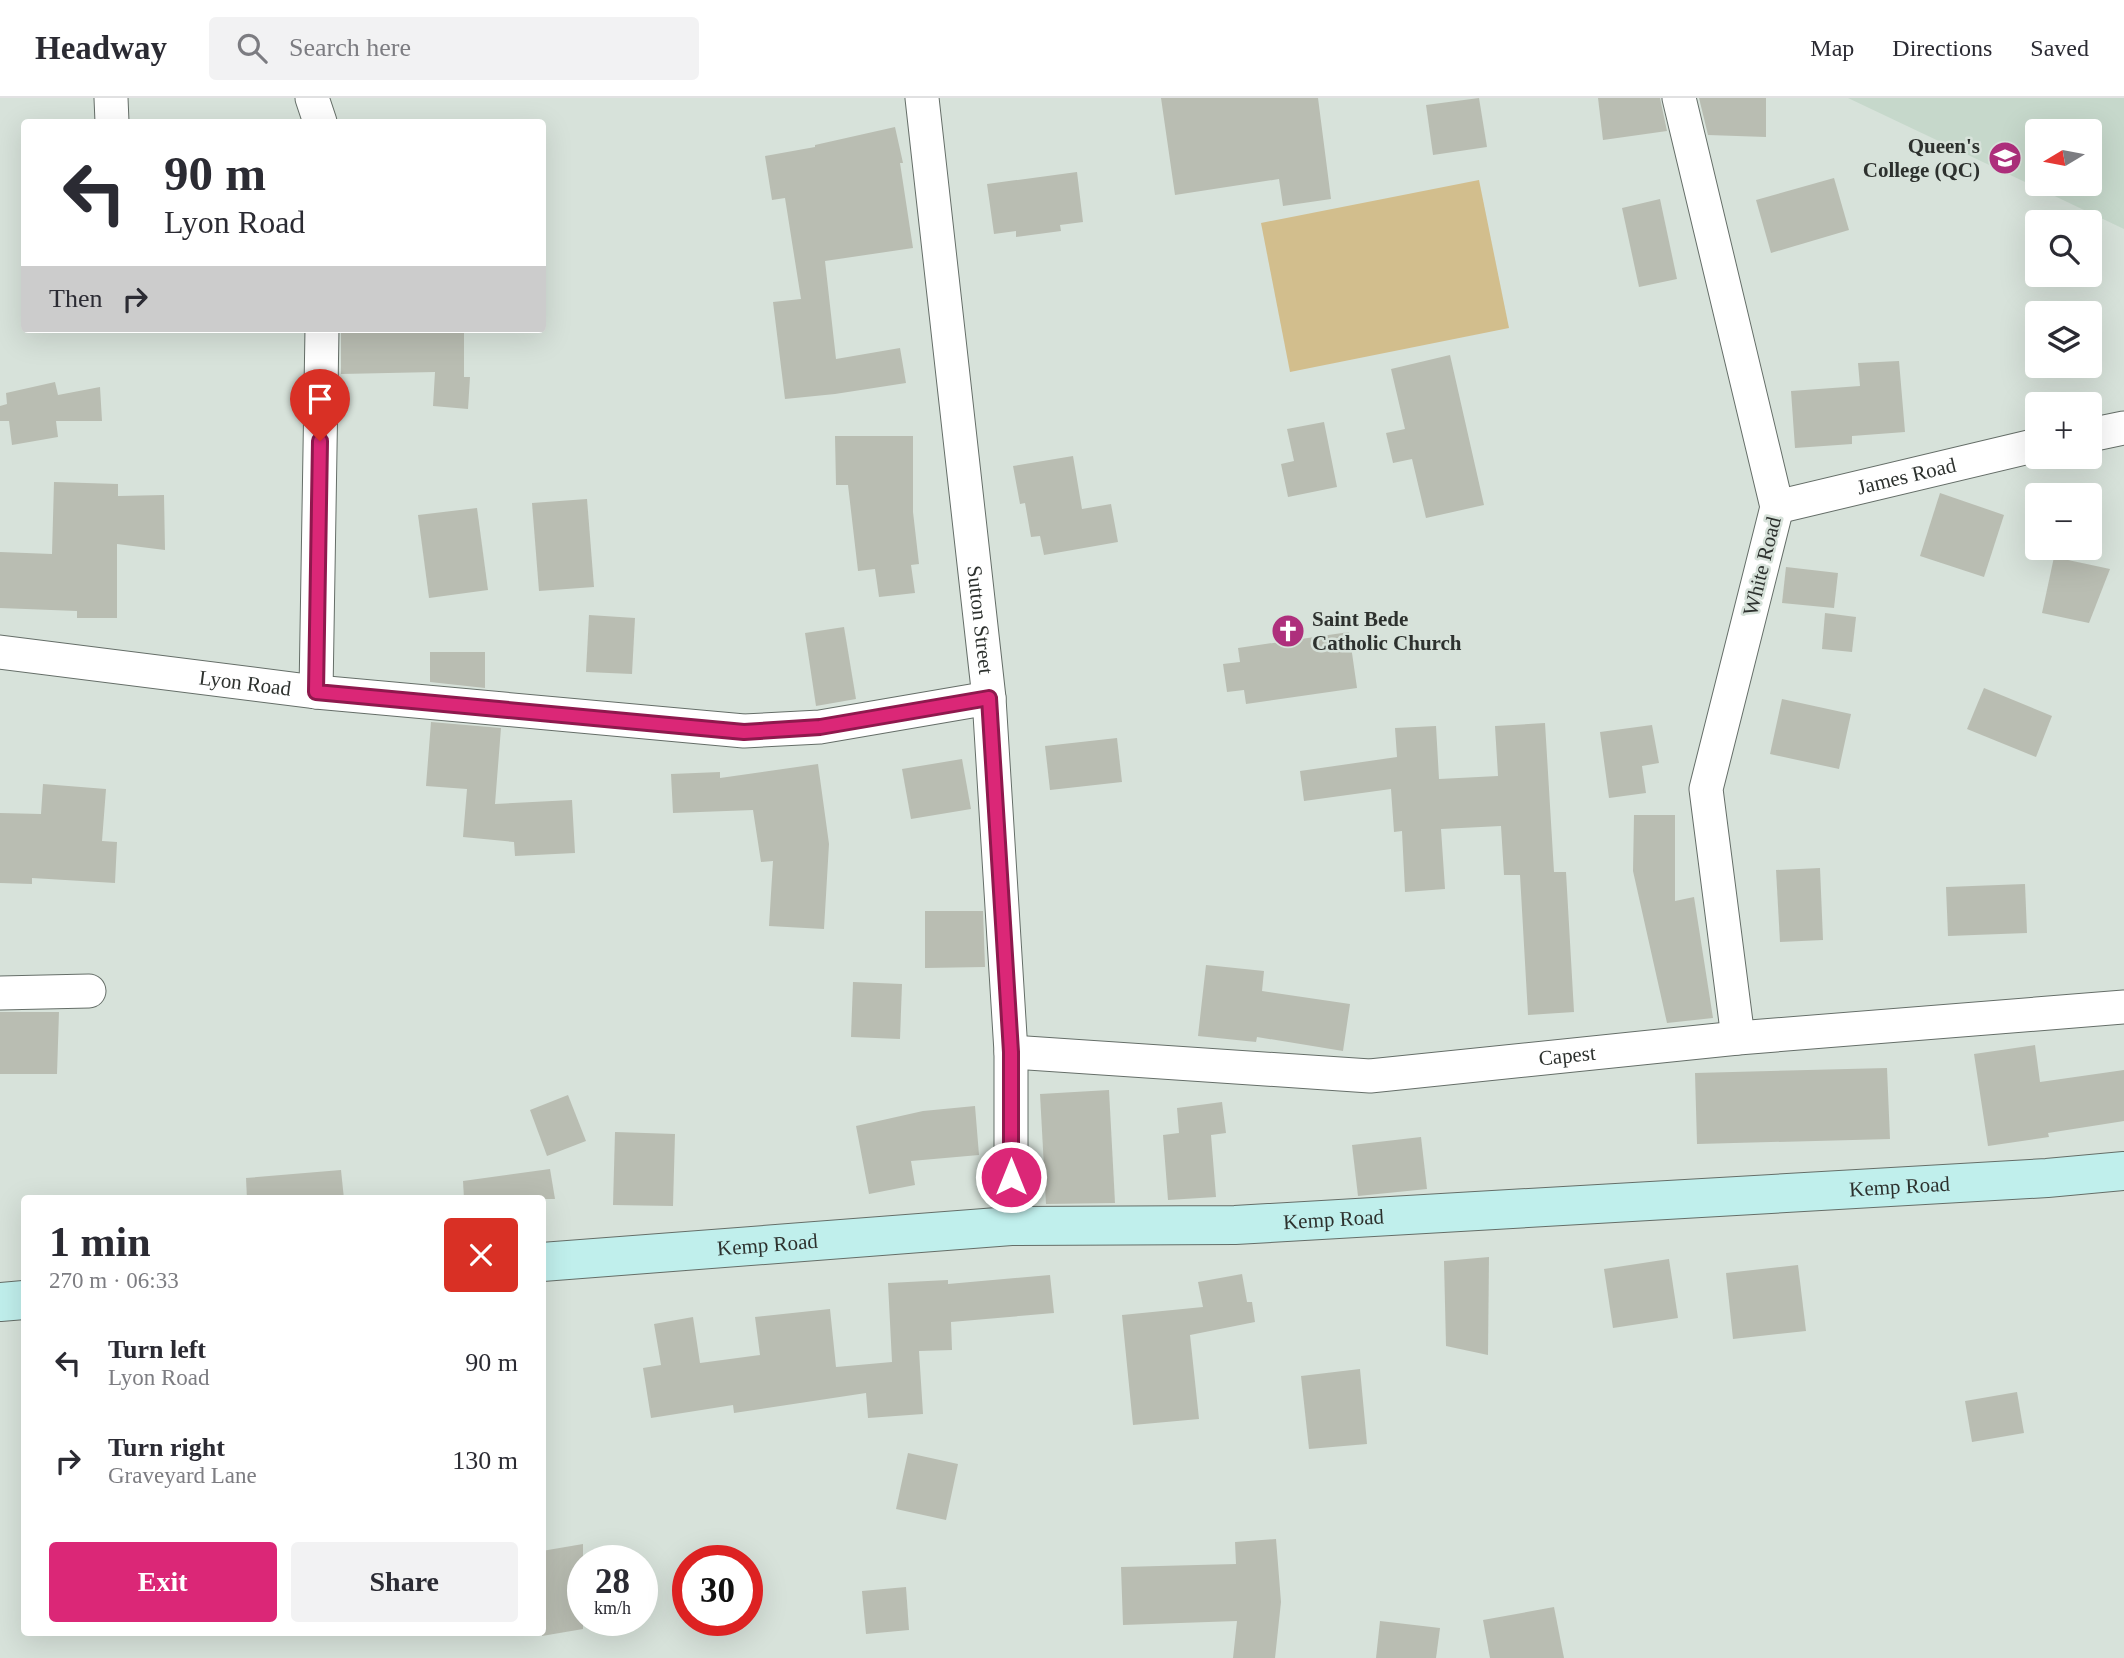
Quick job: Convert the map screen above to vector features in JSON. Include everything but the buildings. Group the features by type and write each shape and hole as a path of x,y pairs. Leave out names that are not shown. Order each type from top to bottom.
{"street":[{"path":"111,98 112,119"},
{"path":"312,98 319,119"},
{"name":"Sutton Street","path":"922,98 989,698 1011,1052 1011,1226"},
{"name":"White Road","path":"1679,98 1777,507 1706,789 1738,1038"},
{"path":"316,692 322,333"},
{"path":"2102,433 2124,428"},
{"name":"James Road","path":"1777,507 2025,448"},
{"name":"Lyon Road","path":"0,652 316,692 744,732 820,727 989,698"},
{"path":"0,993 89,991"},
{"name":"Capest","path":"1011,1052 1370,1076 1738,1038 2124,1007"},
{"name":"Kemp Road","path":"546,1262 1011,1226 1235,1225 2047,1178 2124,1171"},
{"path":"0,1302 21,1300"}],"shaded area":[{"name":"Queen's College (QC)","path":"1848,98 2124,98 2124,229 2102,219 2102,210 2084,210 2054,196 2102,196 2102,119 2025,119 2025,182"},
{"path":"1479,180 1509,328 1290,372 1261,223"}],"place":[{"name":"Queen's College (QC)","path":"2005,158"},
{"name":"Saint Bede Catholic Church","path":"1288,631"}],"route":[{"path":"320,441 316,692 744,732 820,727 989,698 1011,1052 1011,1177"}]}
